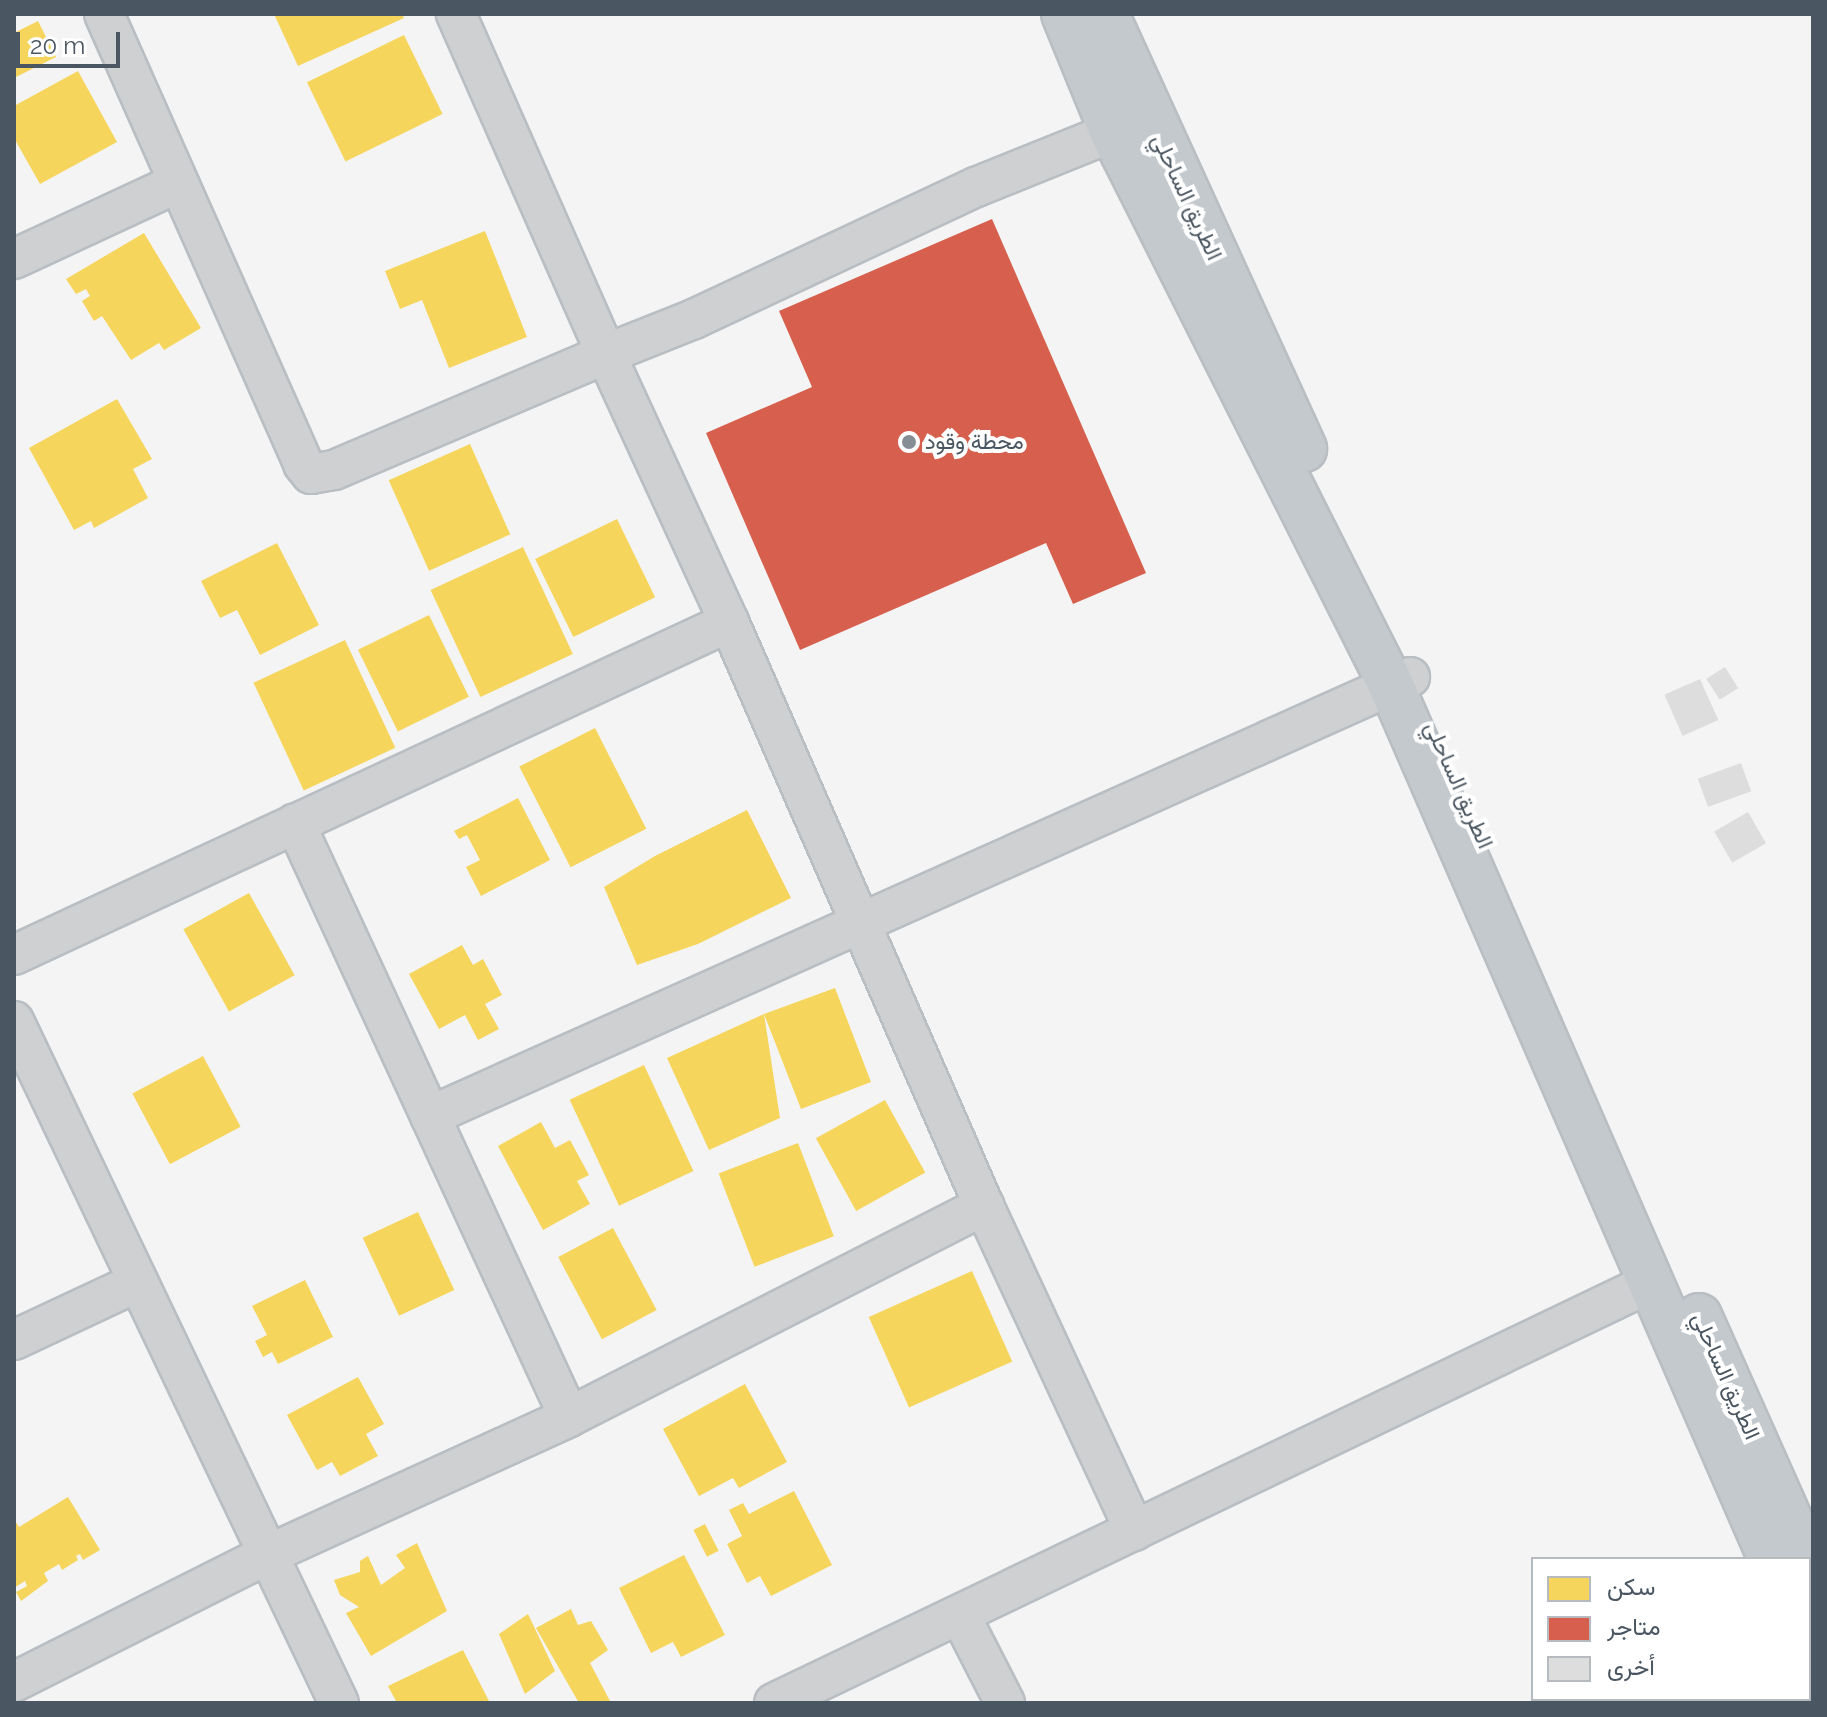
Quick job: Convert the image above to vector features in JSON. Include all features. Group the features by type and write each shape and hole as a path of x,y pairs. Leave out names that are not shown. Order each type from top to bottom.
{"highway":[{"path":"1064,14 1131,124"},
{"name":"الطريق الساحلي","path":"1106,14 1131,124 1400,680 1806,1557"},
{"path":"1400,680 1770,1557"}],"street":[{"path":"104,14 303,464 311,474 334,470 694,319 976,187 1131,124"},
{"path":"456,14 862,921 984,1206 1135,1531"},
{"path":"14,259 178,183"},
{"path":"14,955 729,622"},
{"path":"430,1116 1400,680"},
{"path":"295,823 569,1417"},
{"path":"14,1021 339,1703"},
{"path":"14,1682 269,1554 569,1417 984,1206"},
{"path":"14,1340 138,1282"},
{"path":"774,1703 1652,1282"},
{"path":"960,1615 1005,1703"}],"building: سكن":[{"path":"274,14 402,14 404,18 298,66"},
{"path":"38,21 56,57 14,78 14,33"},
{"path":"404,35 443,114 346,161 307,82"},
{"path":"78,71 117,142 40,184 14,138 14,106"},
{"path":"485,231 527,337 449,368 422,300 400,309 385,271"},
{"path":"144,233 201,328 164,350 159,343 131,360 102,316 94,321 82,301 90,296 86,289 76,294 66,279"},
{"path":"117,399 152,459 133,469 148,498 94,528 91,521 74,530 29,448"},
{"path":"470,444 510,534 429,571 389,480"},
{"path":"617,519 655,597 573,637 535,559"},
{"path":"277,543 319,625 260,655 237,610 220,618 201,581"},
{"path":"523,547 573,654 480,697 431,590"},
{"path":"429,615 469,697 398,731 358,650"},
{"path":"345,640 395,748 304,791 253,683"},
{"path":"595,728 646,829 571,867 519,767"},
{"path":"518,798 550,860 481,896 466,867 480,860 467,835 459,839 454,831"},
{"path":"747,810 791,898 698,944 637,965 604,887 655,856"},
{"path":"249,893 295,975 229,1012 183,929"},
{"path":"462,945 473,965 483,959 502,995 485,1004 499,1029 478,1040 465,1015 439,1029 409,974"},
{"path":"835,988 871,1082 801,1109 764,1014"},
{"path":"764,1014 780,1118 709,1150 667,1058"},
{"path":"203,1056 241,1127 170,1164 132,1094"},
{"path":"644,1065 693,1171 619,1206 570,1100"},
{"path":"885,1100 925,1173 856,1211 816,1138"},
{"path":"541,1122 555,1148 570,1140 589,1175 577,1181 590,1204 543,1230 498,1146"},
{"path":"798,1143 834,1236 754,1267 719,1173"},
{"path":"418,1212 454,1290 399,1316 363,1238"},
{"path":"613,1228 657,1310 602,1339 558,1257"},
{"path":"972,1271 1012,1361 909,1407 869,1317"},
{"path":"305,1280 333,1337 278,1364 272,1352 263,1357 255,1341 267,1335 252,1306"},
{"path":"358,1377 384,1424 366,1434 378,1456 340,1476 332,1462 317,1470 287,1415"},
{"path":"745,1384 787,1462 739,1488 733,1478 699,1496 663,1429"},
{"path":"794,1491 832,1565 771,1596 760,1576 747,1583 727,1544 742,1536 729,1510 743,1503 749,1514"},
{"path":"68,1497 100,1550 83,1560 80,1554 76,1556 78,1560 62,1570 59,1564 44,1573 48,1581 21,1601 16,1592 27,1586 25,1581 14,1588 14,1519 19,1527"},
{"path":"705,1524 719,1551 707,1557 693,1530"},
{"path":"417,1543 447,1611 371,1656 346,1613 359,1607 340,1595 334,1580 360,1572 360,1561 368,1556 381,1585 405,1568 396,1555"},
{"path":"684,1555 725,1635 681,1657 673,1642 651,1653 619,1588"},
{"path":"571,1609 578,1625 591,1621 608,1650 590,1663 610,1701 606,1703 579,1703 536,1628"},
{"path":"528,1614 555,1671 525,1694 499,1634"},
{"path":"463,1650 490,1703 397,1703 388,1686"}],"building: متاجر":[{"path":"992,219 1146,573 1073,604 1046,543 800,650 706,433 812,387 779,311"}],"building: أخرى":[{"path":"1725,667 1738,688 1720,700 1706,679"},
{"path":"1700,679 1718,720 1683,736 1664,695"},
{"path":"1741,763 1751,791 1708,807 1698,779"},
{"path":"1748,812 1766,843 1732,863 1714,832"}],"place":[{"name":"محطة وقود","path":"909,442"}]}
